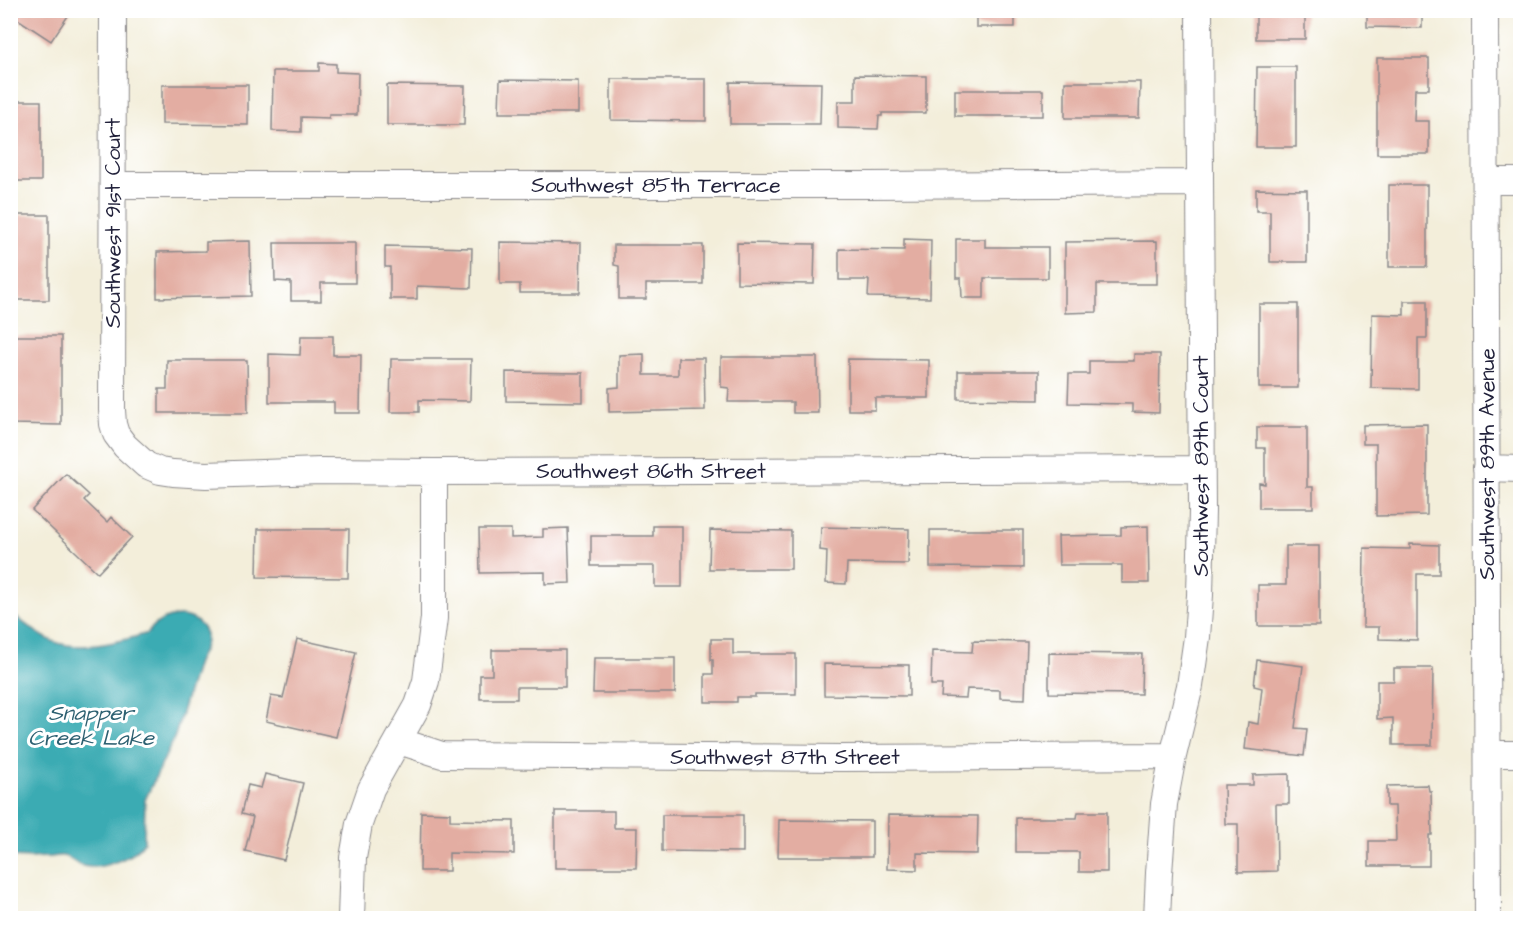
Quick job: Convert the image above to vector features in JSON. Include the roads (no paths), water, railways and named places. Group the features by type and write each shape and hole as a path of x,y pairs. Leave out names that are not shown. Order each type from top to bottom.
{"street":[{"name":"Southwest 91st Court","path":"113,10 112,411 116,434"},
{"name":"Southwest 89th Court","path":"1157,918 1163,816 1173,756 1190,686 1197,637 1202,552 1198,10"},
{"name":"Southwest 89th Avenue","path":"1485,10 1488,918"},
{"path":"1486,181 1521,181"},
{"name":"Southwest 85th Terrace","path":"113,185 1199,183"},
{"name":"Southwest 86th Street","path":"116,434 125,446 146,465 160,471 206,475 321,471 1201,469"},
{"path":"1486,468 1521,468"},
{"path":"351,918 353,858 359,824 371,789 418,705 426,681 434,618 434,472"},
{"name":"Southwest 87th Street","path":"399,741 442,755 829,758 1173,756"},
{"path":"1488,754 1521,754"}],"water":[{"name":"Snapper Creek Lake","path":"11,613 32,629 65,645 89,646 138,636 148,633 157,623 175,616 189,617 205,630 205,646 197,662 175,736 145,800 144,842 132,853 115,862 88,867 61,856 11,857"}]}
